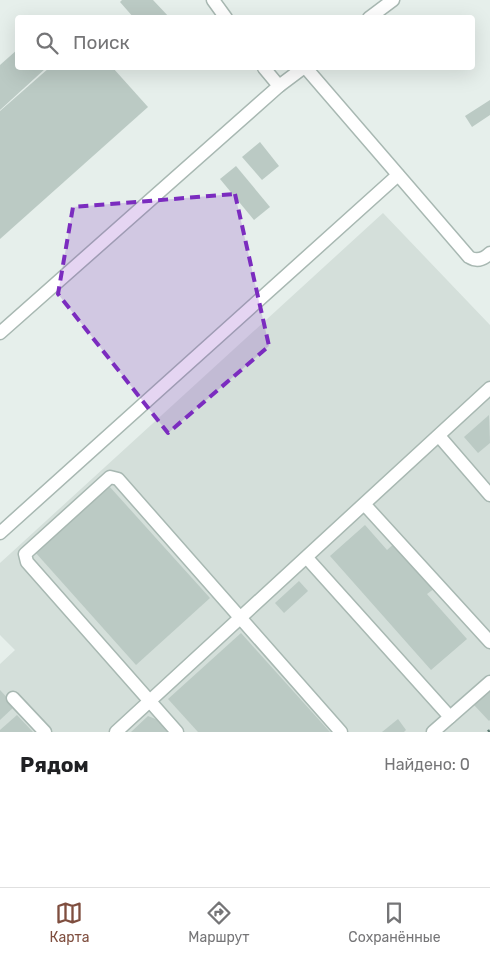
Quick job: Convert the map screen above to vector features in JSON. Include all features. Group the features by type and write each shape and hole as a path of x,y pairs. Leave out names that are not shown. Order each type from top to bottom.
{"street":[{"path":"213,0 224,15"},
{"path":"374,15 393,0"},
{"path":"266,70 279,86"},
{"path":"0,333 279,86 301,70"},
{"path":"306,70 469,257 481,259 490,253"},
{"path":"0,533 398,175"},
{"path":"116,732 490,388"},
{"path":"439,436 490,495"},
{"path":"177,732 27,562 25,554 110,477 118,479 341,732"},
{"path":"365,505 490,642"},
{"path":"307,558 450,717"},
{"path":"433,732 490,682"},
{"path":"14,698 45,732"}],"highlighted area":[{"path":"235,194 269,346 168,433 58,294 73,207"}],"shaded area":[{"path":"383,213 490,325 490,732 0,732 0,664 15,650 0,635 0,563"}],"building":[{"path":"122,0 153,0 167,15 131,15 120,2"},
{"path":"15,52 15,70 44,70 0,110 0,65"},
{"path":"47,70 115,70 148,107 0,239 0,111"},
{"path":"490,100 490,115 472,127 465,116"},
{"path":"260,142 279,166 262,180 242,157"},
{"path":"236,166 270,207 254,220 220,179"},
{"path":"489,415 490,443 478,453 464,437"},
{"path":"109,486 210,598 136,665 35,552"},
{"path":"365,525 387,550 395,543 435,588 427,594 467,639 431,670 330,556"},
{"path":"299,581 308,591 284,613 275,603"},
{"path":"241,633 330,732 198,732 168,699"},
{"path":"0,690 15,706 0,720"},
{"path":"490,690 490,720 489,721 474,705"},
{"path":"17,715 33,732 0,732 0,730"},
{"path":"148,716 158,720 169,732 131,732"},
{"path":"398,719 406,730 404,732 382,732"}]}
